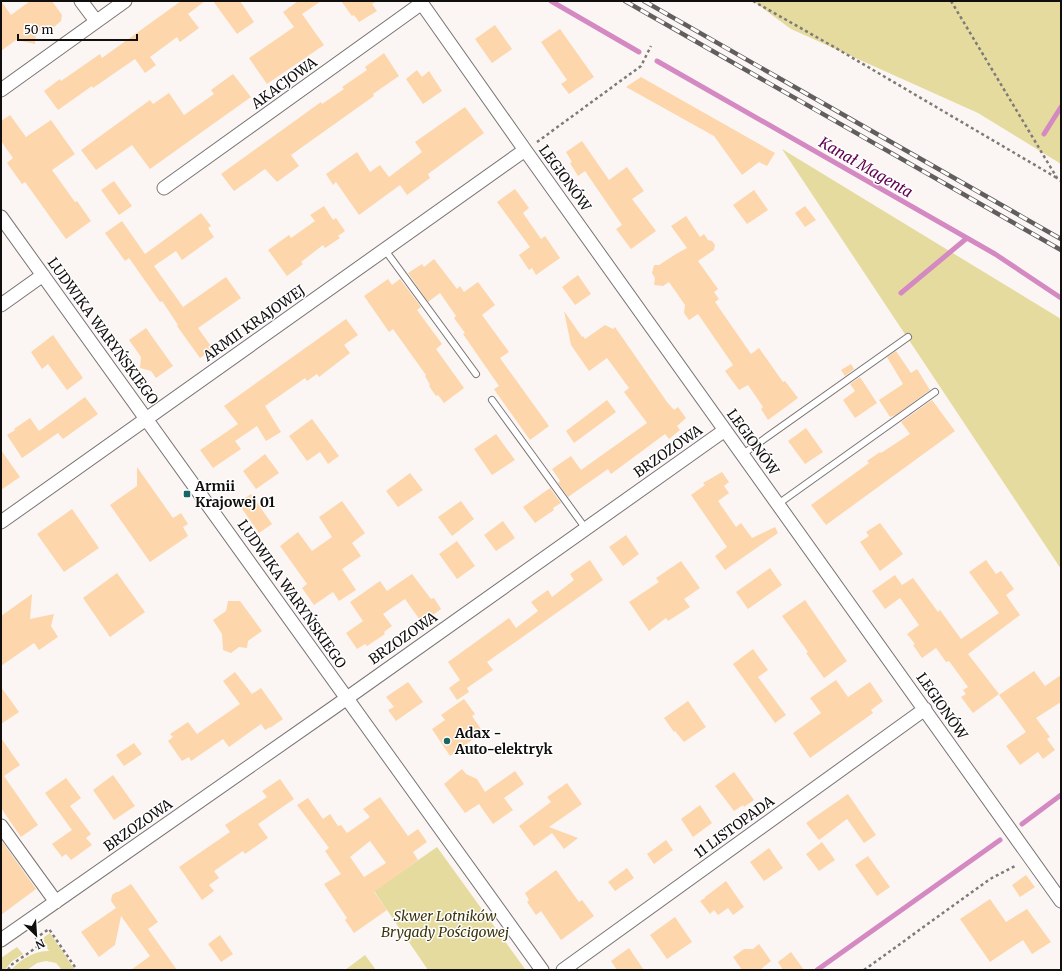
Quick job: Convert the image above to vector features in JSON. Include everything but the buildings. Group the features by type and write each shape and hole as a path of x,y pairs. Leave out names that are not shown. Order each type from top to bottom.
{"street":[{"path":"81,1 96,21"},
{"path":"1,90 125,1"},
{"name":"LEGIONÓW","path":"421,2 1061,901"},
{"name":"AKACJOWA","path":"164,188 421,2"},
{"name":"ARMII KRAJOWEJ","path":"1,522 525,150"},
{"name":"LUDWIKA WARYŃSKIEGO","path":"1,217 542,970"},
{"path":"1,305 43,275"},
{"name":"BRZOZOWA","path":"1,940 725,430"},
{"name":"11 LISTOPADA","path":"563,970 925,709"},
{"path":"1,826 56,902"}],"lane":[{"path":"385,250 476,374"},
{"path":"743,454 908,337"},
{"path":"778,504 935,392"},
{"path":"492,400 586,529"}],"path":[{"path":"753,1 1061,181"},
{"path":"951,1 1057,178"},
{"path":"525,150 641,66 651,46"},
{"path":"864,970 990,878 1031,860"},
{"path":"8,970 11,965 40,945 36,938 49,929 77,970"}],"green space":[{"path":"753,1 1061,1 1061,164 978,113 791,29"},
{"path":"782,149 1061,319 1061,569"},
{"name":"Skwer Lotników Brygady Pościgowej","path":"437,847 525,970 428,970 374,891"},
{"path":"50,933 75,970 62,970 56,963 46,961 37,963 27,970 11,970 28,956 38,952 49,951 41,939"},
{"path":"17,947 23,954 11,962 5,970 1,970 1,958"},
{"path":"365,955 376,970 345,970"}],"waterway":[{"name":"Kanał Magenta","path":"551,1 639,52"},
{"name":"Kanał Magenta","path":"657,61 995,254 1061,298"},
{"path":"1044,134 1061,107"},
{"path":"901,293 967,238"},
{"path":"1022,824 1061,795"},
{"path":"817,970 1000,840"}],"railway":[{"path":"625,1 1061,250"},
{"path":"644,1 1061,239"}],"place":[{"name":"Armii Krajowej 01","path":"187,494"},
{"name":"Adax - Auto-elektryk","path":"447,741"}]}
